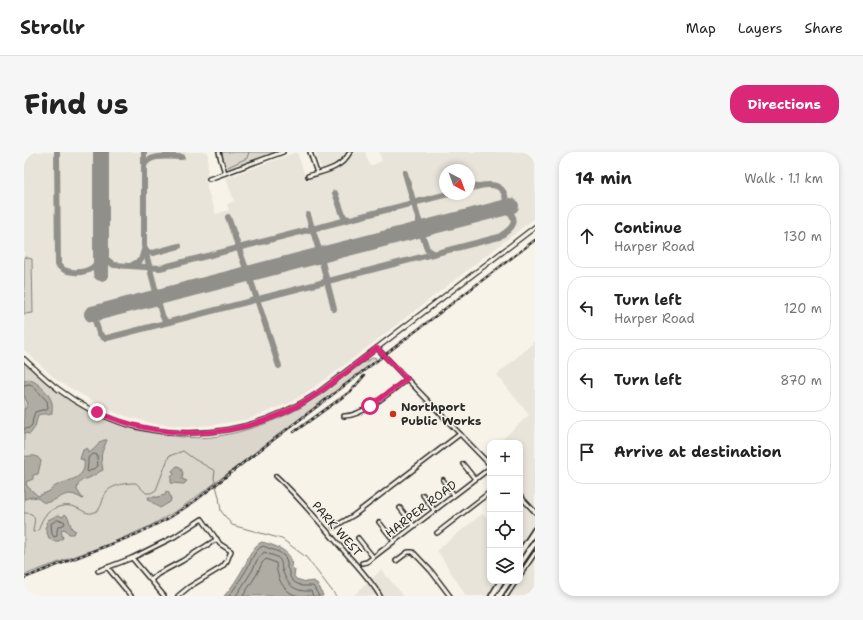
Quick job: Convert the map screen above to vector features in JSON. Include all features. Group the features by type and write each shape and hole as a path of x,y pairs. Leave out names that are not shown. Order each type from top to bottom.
{"highway":[{"path":"523,548 535,530"},
{"path":"523,560 535,542"},
{"path":"492,596 500,584"},
{"path":"499,596 507,584"}],"main road":[{"path":"24,359 59,390 84,406 124,423 152,430 181,433 224,431 238,428 280,415 318,393 535,227"}],"street":[{"path":"219,152 225,173"},
{"path":"210,179 283,152"},
{"path":"310,152 317,173"},
{"path":"308,176 335,168 350,152"},
{"path":"377,348 487,462"},
{"path":"344,416 355,415 366,410 407,379"},
{"path":"334,526 354,515 460,434"},
{"path":"463,464 475,479"},
{"name":"HARPER ROAD","path":"362,563 367,562 394,542 487,470"},
{"name":"PARK WEST","path":"276,476 292,491 321,524 380,596"},
{"path":"443,480 454,495"},
{"path":"437,533 487,494"},
{"path":"422,495 434,510"},
{"path":"523,499 535,512"},
{"path":"400,508 414,526"},
{"path":"98,571 132,558 174,537 202,519 222,546 231,551 227,561 222,567 189,587 178,596"},
{"path":"379,522 394,542"},
{"path":"358,538 373,557"},
{"path":"151,580 158,574 182,561 216,539"},
{"path":"396,561 408,552 413,552 431,571 450,596"},
{"path":"523,571 535,553"},
{"path":"132,558 164,596"},
{"path":"108,567 132,596"},
{"path":"506,596 514,584"}],"shaded area":[{"path":"24,152 208,152 207,189 216,214 229,210 227,204 234,201 226,178 297,152 306,179 323,173 315,152 365,152 370,166 382,161 379,152 535,152 535,218 334,373 289,403 249,419 220,424 193,427 154,424 107,409 58,381 24,350"},
{"path":"219,152 283,152 225,173"},
{"path":"24,257 32,259 33,313 24,314"},
{"path":"535,341 535,596 466,596 437,550 482,514 487,516 487,584 523,584 523,440 501,440 529,415 497,375"},
{"path":"375,357 376,360 178,510 148,527 111,543 24,575 24,361 46,382 62,394 79,406 101,417 148,432 198,438 212,437 245,430 288,414 307,404 362,363"},
{"path":"381,570 404,596 353,596"}],"water":[{"path":"29,379 45,391 50,397 52,403 52,413 49,415 38,415 35,427 30,434 24,433 24,409 28,404 24,395 24,381"},
{"path":"104,440 107,440 102,454 103,470 82,480 78,485 77,490 83,499 70,494 49,502 32,497 24,499 24,456 35,456 41,461 38,474 33,475 33,479 26,482 27,486 38,496 50,491 59,484 77,477 84,468 84,460 80,459 83,450 87,448 88,453"},
{"path":"177,466 180,467 183,473 182,479 187,481 184,484 171,483 171,477 174,474 172,471"},
{"path":"166,491 169,493 171,499 170,502 160,508 149,500 148,497 165,495"},
{"path":"65,514 68,517 72,529 76,531 73,534 69,534 66,530 62,529 61,531 63,538 59,541 53,541 49,538 45,527 47,525 46,523 48,520 58,515 63,517"},
{"path":"262,542 277,547 286,553 290,557 291,567 295,570 294,576 296,579 306,582 314,581 320,588 323,596 224,596 244,567 253,549"}],"waterway":[{"path":"228,167 247,158 249,152"},
{"path":"24,513 29,513 34,516 33,532 38,531 47,514 58,507 71,506 87,513 96,511 99,509 107,491 117,485 136,483 146,493 151,493 156,490 169,456 183,451 215,471 214,478 221,511 232,525 282,539 306,557 336,596"}],"taxiway":[{"path":"57,152 58,265 65,270 79,272 92,268 101,258"},
{"path":"144,152 144,246 156,292 151,299 158,303 164,320 167,322"},
{"path":"144,166 150,159 155,157 182,157"},
{"path":"405,173 419,221 423,226 428,227 423,236"},
{"path":"93,314 99,333 104,338 107,338 499,237 510,229 514,220 512,214 502,208 505,204 505,195 497,186 488,185 475,187"},
{"path":"335,193 343,215 345,218 349,219"},
{"path":"101,248 106,259 114,265 160,268 439,196"},
{"path":"308,215 318,247 317,253 312,257"},
{"path":"228,217 245,266 250,271 256,272"},
{"path":"419,221 419,226 414,231 422,234 427,249 433,253"},
{"path":"145,248 147,252 153,253 179,246"},
{"path":"318,247 321,252 326,253 322,259 322,262 334,309"},
{"path":"132,265 141,260 144,250"},
{"path":"241,276 247,276 251,281 279,366"},
{"path":"159,305 160,299 165,295"}],"runway":[{"path":"101,152 101,273"},
{"path":"92,314 511,206"}],"railway":[{"path":"24,578 137,534 169,518 195,501 535,240"},
{"path":"294,432 351,391 364,376"}],"place":[{"name":"Northport Public Works","path":"393,414"}],"route":[{"path":"97,412 138,427 166,432 195,433 224,431 238,428 280,415 306,401 377,348 407,379 370,406"}]}
